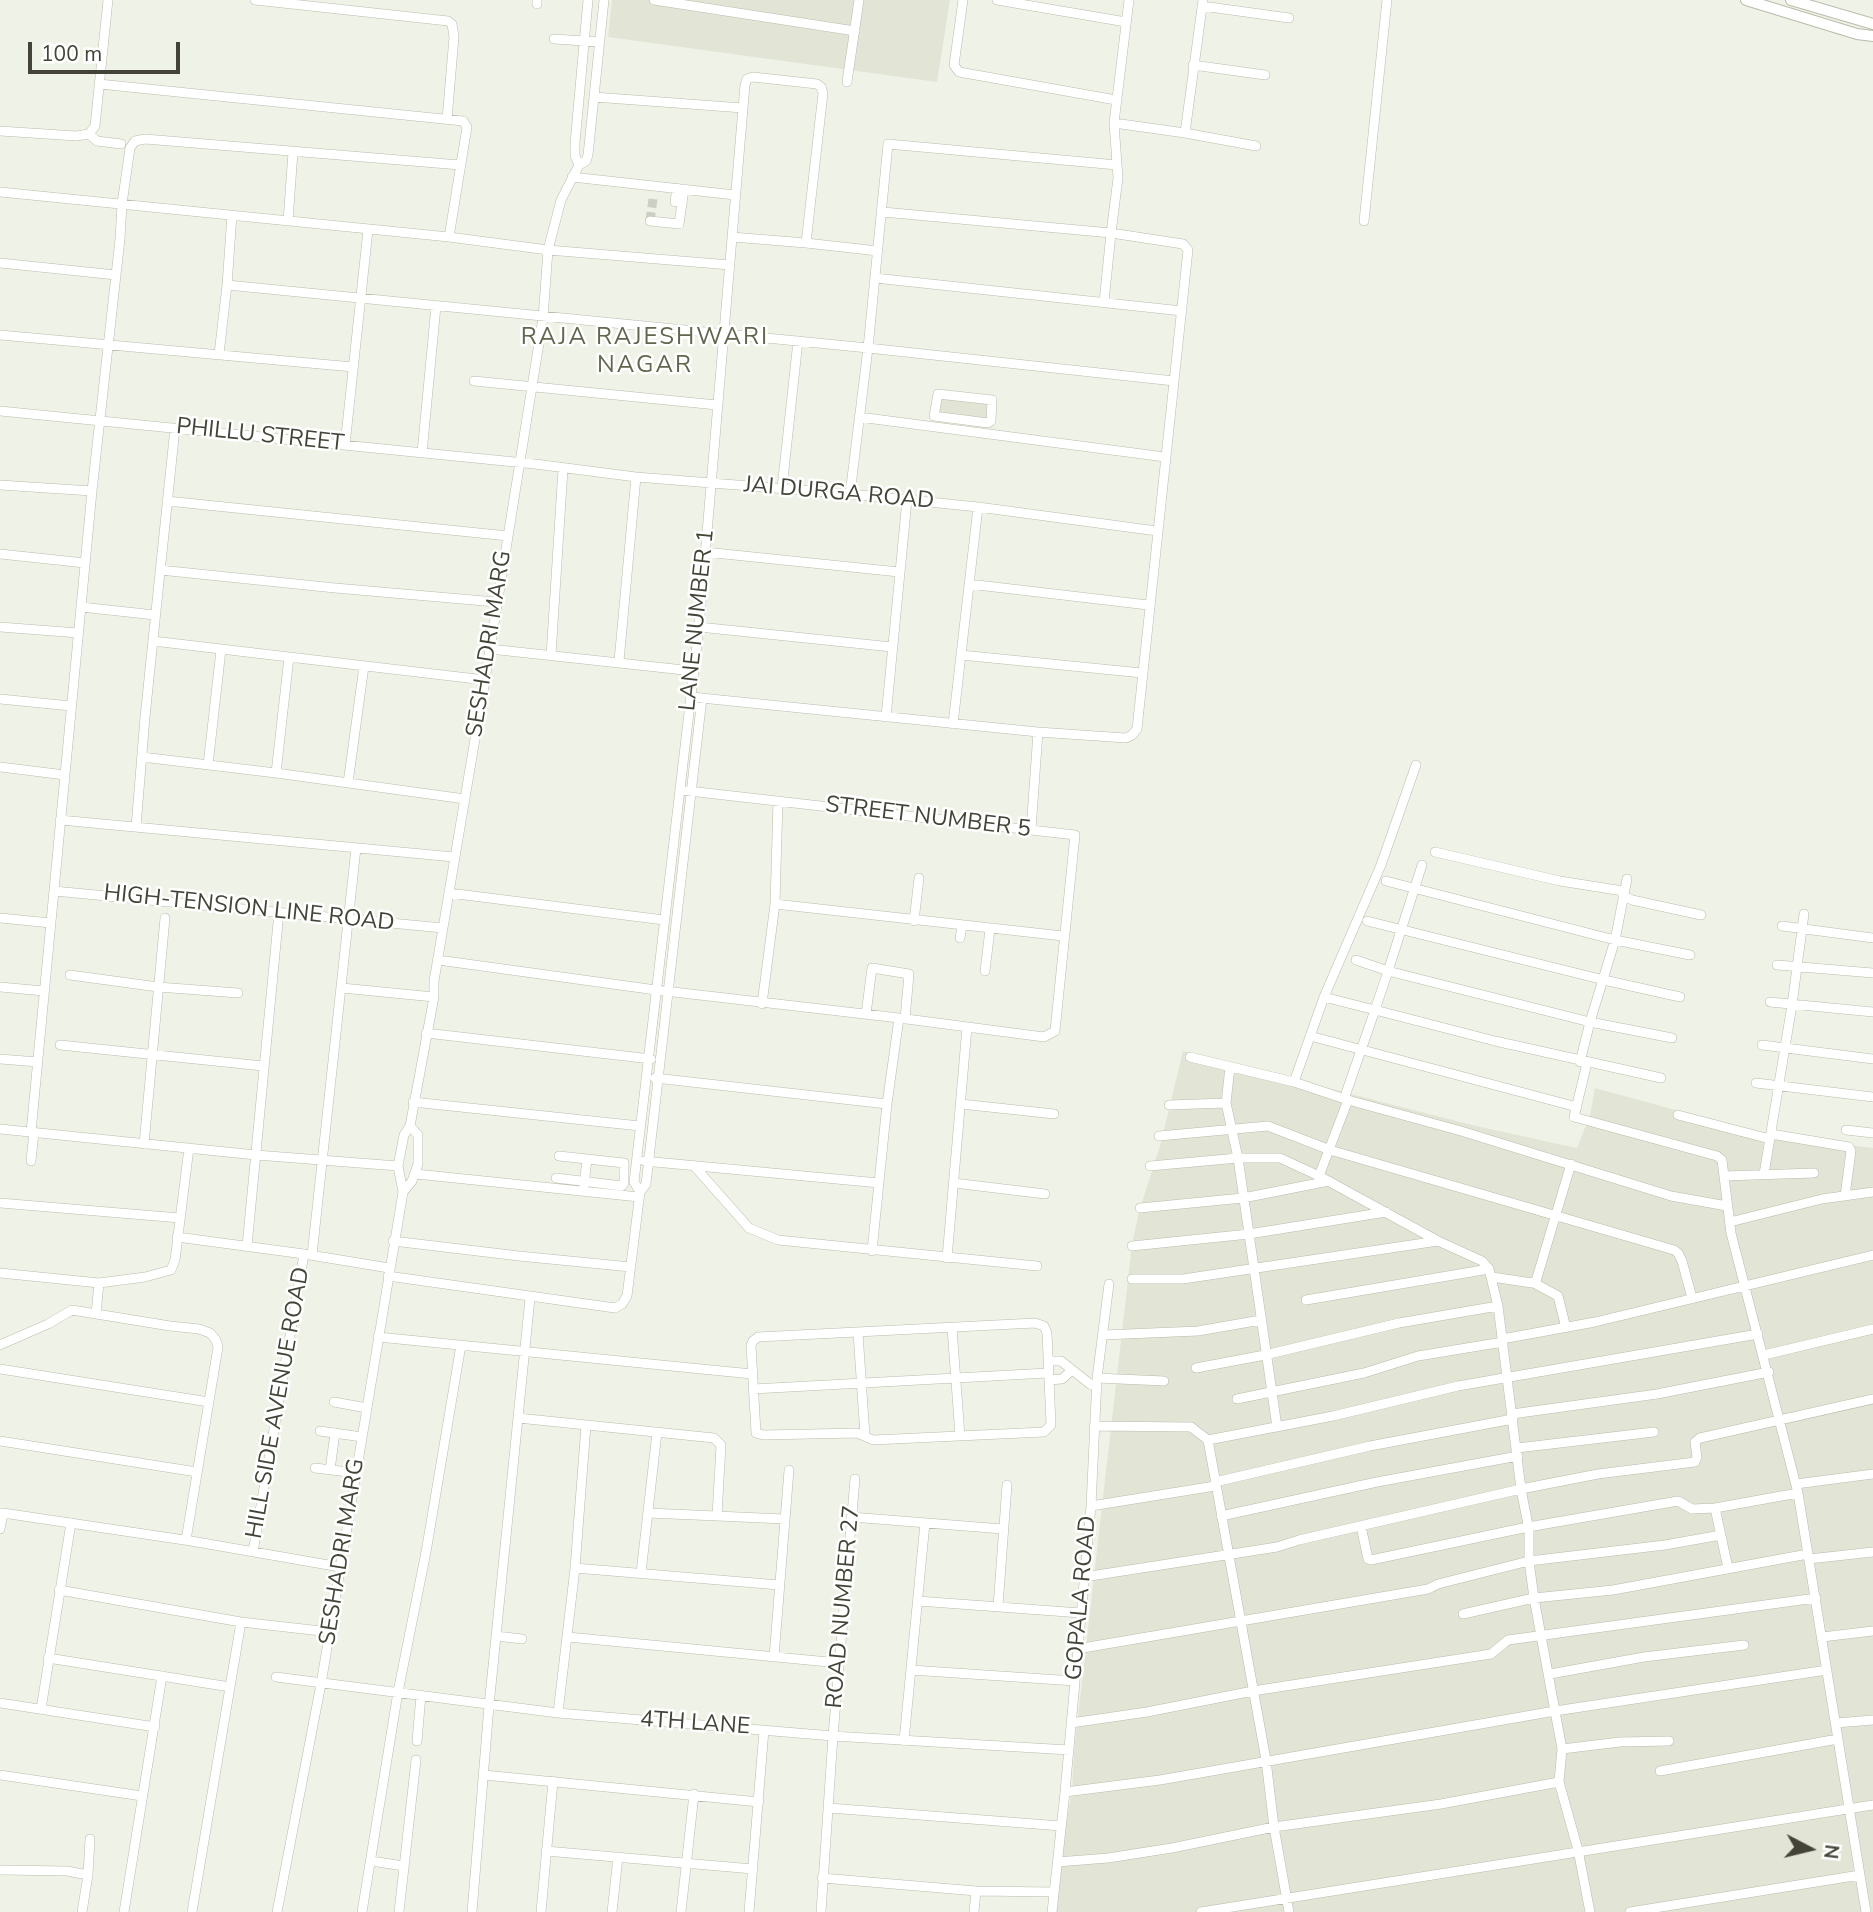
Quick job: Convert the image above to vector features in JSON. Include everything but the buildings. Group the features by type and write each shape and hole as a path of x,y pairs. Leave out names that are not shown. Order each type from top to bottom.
{"street":[{"path":"0,131 76,136 89,134 95,126 108,0"},
{"path":"255,0 448,21 452,24 454,37 447,119"},
{"path":"579,165 575,156 575,143 588,0"},
{"name":"SESHADRI MARG","path":"403,1192 398,1166 404,1135 410,1126 434,997 434,981 543,317 548,250 561,200 579,165 586,161 589,155 604,0"},
{"path":"654,0 855,31"},
{"path":"848,82 859,0"},
{"path":"964,0 954,65 958,72 1116,100"},
{"path":"998,0 1126,22"},
{"path":"1104,302 1118,178 1114,123 1129,0"},
{"path":"1364,221 1387,0"},
{"path":"1746,0 1857,34 1873,36"},
{"path":"1791,0 1873,23"},
{"path":"1185,132 1203,3 1289,18"},
{"path":"554,39 600,42"},
{"path":"1193,65 1265,75"},
{"name":"LANE NUMBER 1","path":"639,1195 634,1182 636,1160 699,627 747,79 753,77 804,82 821,87 823,93 806,243"},
{"path":"99,84 463,121 467,124 449,237"},
{"path":"594,97 743,108"},
{"path":"1114,123 1185,132 1256,146"},
{"path":"89,134 97,141 121,144"},
{"path":"31,1161 44,991 78,633 130,148 139,139 460,165"},
{"path":"850,494 883,212 888,144 1117,166"},
{"path":"288,221 293,152"},
{"path":"572,177 654,191 680,189 736,195"},
{"path":"675,202 680,189"},
{"path":"650,222 678,225 680,189"},
{"path":"0,192 449,237 548,250 730,265"},
{"path":"691,697 1038,732 1126,738 1132,736 1137,729 1148,605 1188,250 1183,244 1111,233 883,212"},
{"path":"219,355 232,215"},
{"path":"345,445 368,230"},
{"path":"732,237 878,251"},
{"path":"0,263 116,275"},
{"path":"875,278 1182,311"},
{"path":"227,285 724,333 1174,381"},
{"path":"422,453 436,306"},
{"path":"0,335 354,367"},
{"path":"782,488 798,341"},
{"path":"474,381 717,405"},
{"path":"937,394 992,400 990,422 962,420 933,415 937,394"},
{"name":"PHILLU STREET","path":"0,411 519,462"},
{"path":"859,417 1165,457"},
{"path":"943,428 944,417"},
{"path":"961,430 962,420"},
{"path":"978,432 980,422"},
{"path":"136,827 174,428"},
{"name":"JAI DURGA ROAD","path":"519,462 636,477 978,507 1157,531"},
{"path":"551,655 563,468"},
{"path":"618,661 636,477"},
{"path":"0,485 92,491"},
{"path":"886,717 907,500"},
{"path":"167,501 508,536"},
{"path":"953,724 978,507"},
{"path":"705,552 899,572"},
{"path":"0,554 85,563"},
{"path":"160,570 496,602"},
{"path":"969,584 1148,605"},
{"path":"81,607 155,615"},
{"path":"0,627 78,633"},
{"path":"699,627 892,647"},
{"path":"153,641 485,680"},
{"path":"490,649 693,671"},
{"path":"208,765 221,650"},
{"path":"961,655 1142,673"},
{"path":"276,774 289,657"},
{"path":"348,783 364,666"},
{"path":"177,1237 308,1254 388,1272 530,1298 615,1308 622,1304 627,1296 639,1195 646,1184 702,698"},
{"path":"0,699 71,706"},
{"path":"1031,830 1038,732"},
{"path":"142,757 465,799"},
{"path":"1294,1082 1324,997 1381,865 1416,765"},
{"path":"0,766 65,775"},
{"name":"STREET NUMBER 5","path":"680,790 1075,835 1063,936"},
{"path":"762,1004 775,904 778,801"},
{"path":"60,820 454,857"},
{"name":"HILL SIDE AVENUE ROAD","path":"253,1552 308,1254 342,988 356,848"},
{"path":"1435,852 1623,893 1633,900 1701,915"},
{"path":"1320,1176 1422,865"},
{"path":"914,921 919,878"},
{"path":"1627,879 1615,940 1590,1022 1574,1117 1720,1157 1727,1206 1744,1285 1769,1372 1797,1488 1866,1912"},
{"path":"1386,881 1615,940 1690,955"},
{"name":"HIGH-TENSION LINE ROAD","path":"54,891 443,928"},
{"path":"449,893 664,920"},
{"path":"438,960 762,1004 902,1018 1044,1037 1051,1035 1056,1026 1063,936 775,904"},
{"path":"247,1246 279,912"},
{"path":"1764,1174 1804,914"},
{"path":"0,918 51,923"},
{"path":"144,1144 164,918"},
{"path":"1367,921 1680,997"},
{"path":"960,938 962,926"},
{"path":"1782,926 1873,937"},
{"path":"985,971 990,929"},
{"path":"1356,960 1388,971 1590,1022 1672,1038"},
{"path":"1777,965 1873,973"},
{"path":"866,1014 871,969 909,974 887,1104 872,1251"},
{"path":"70,975 158,987 238,993"},
{"path":"0,987 44,991"},
{"path":"342,988 434,997"},
{"path":"1324,997 1584,1062 1661,1078"},
{"path":"1770,1002 1873,1012"},
{"path":"947,1258 967,1027"},
{"path":"426,1033 660,1060"},
{"path":"1310,1036 1577,1107"},
{"path":"60,1045 263,1066"},
{"path":"1762,1045 1873,1059"},
{"path":"1190,1057 1294,1082 1346,1100 1436,1124 1671,1196 1727,1206"},
{"path":"0,1059 38,1062"},
{"path":"1230,1067 1226,1103 1238,1158 1277,1427"},
{"path":"646,1077 887,1104"},
{"path":"1756,1083 1873,1097"},
{"path":"414,1102 640,1126"},
{"path":"1169,1105 1226,1103"},
{"path":"961,1104 1054,1114"},
{"path":"1678,1115 1771,1136 1849,1147 1851,1151 1846,1196"},
{"name":"SESHADRI MARG","path":"277,1912 330,1632 393,1241 403,1192 418,1164 418,1135 410,1126"},
{"path":"1159,1136 1268,1126 1330,1150 1678,1253 1692,1298"},
{"path":"0,1129 320,1161 398,1166"},
{"path":"1846,1130 1873,1133"},
{"path":"0,1273 99,1283 171,1270 175,1260 189,1148"},
{"path":"415,1174 584,1186 622,1186 624,1163 559,1156"},
{"path":"1150,1166 1238,1158 1280,1158 1320,1176 1438,1241 1482,1261 1491,1273 1498,1306 1528,1527 1534,1598 1562,1749 1559,1782 1578,1850 1590,1912"},
{"path":"584,1186 587,1159"},
{"path":"636,1160 879,1182"},
{"path":"1534,1283 1571,1164"},
{"path":"695,1167 749,1228 762,1236 872,1251 1037,1266"},
{"path":"1724,1176 1814,1174"},
{"path":"556,1178 584,1186 639,1195"},
{"path":"1140,1209 1243,1198 1329,1181"},
{"path":"954,1183 1045,1194"},
{"path":"1730,1222 1822,1199 1873,1192"},
{"path":"0,1203 180,1218"},
{"path":"1132,1246 1249,1234 1386,1212"},
{"path":"393,1241 631,1267"},
{"path":"1132,1279 1183,1279 1438,1241"},
{"path":"1237,1399 1363,1373 1418,1356 1566,1328 1873,1255"},
{"path":"1306,1300 1491,1273 1534,1283 1559,1296 1566,1328"},
{"path":"96,1314 99,1283"},
{"name":"GOPALA ROAD","path":"1052,1912 1091,1506 1097,1382 1109,1284"},
{"path":"472,1912 489,1706 530,1298"},
{"path":"1196,1368 1265,1355 1399,1323 1498,1306"},
{"path":"0,1345 72,1310 199,1329 216,1340 218,1348 186,1540"},
{"path":"1102,1335 1198,1331 1261,1320"},
{"path":"1040,1324 1044,1326 1047,1333 1051,1418 1049,1429 1039,1432 873,1440 857,1433 760,1434 755,1429 751,1345 758,1337 858,1333 1040,1324"},
{"path":"952,1328 960,1436"},
{"path":"1764,1355 1873,1329"},
{"path":"858,1333 865,1436"},
{"path":"1208,1440 1508,1377 1758,1335"},
{"path":"378,1337 752,1374"},
{"path":"362,1912 398,1692 426,1552 461,1345"},
{"path":"1048,1361 1061,1361 1090,1384 1164,1381"},
{"path":"0,1369 209,1402"},
{"path":"753,1389 956,1377 1049,1376 1062,1379 1072,1370"},
{"path":"1091,1506 1215,1484 1370,1446 1513,1416 1657,1394 1769,1372"},
{"path":"1084,1577 1277,1547 1521,1489 1598,1474 1695,1462 1697,1457 1694,1446 1697,1440 1873,1399"},
{"path":"334,1402 367,1408"},
{"path":"518,1418 714,1438 721,1445 717,1516"},
{"path":"558,1713 575,1568 586,1425"},
{"path":"1094,1426 1191,1427 1208,1440 1266,1760 1274,1828 1289,1912"},
{"path":"320,1431 362,1437"},
{"path":"641,1573 657,1432"},
{"path":"1221,1516 1518,1452 1654,1432"},
{"path":"330,1470 335,1433"},
{"path":"0,1441 197,1472"},
{"path":"315,1468 356,1473"},
{"path":"774,1657 789,1470"},
{"path":"1361,1526 1369,1560 1528,1527 1678,1501 1692,1509 1716,1508 1797,1488 1873,1474"},
{"name":"ROAD NUMBER 27","path":"821,1912 855,1479"},
{"path":"998,1606 1006,1485"},
{"path":"1716,1508 1728,1569"},
{"path":"0,1529 1,1513 186,1540 340,1567"},
{"path":"648,1513 784,1519"},
{"path":"851,1517 1003,1529"},
{"path":"41,1709 71,1523"},
{"path":"904,1741 925,1523"},
{"path":"1077,1649 1429,1589 1437,1584 1529,1561 1665,1545 1721,1535"},
{"path":"1464,1614 1534,1598 1613,1590 1809,1557 1873,1552"},
{"path":"575,1568 779,1585"},
{"path":"59,1590 241,1622 330,1632"},
{"path":"1071,1723 1491,1654 1508,1640 1815,1598"},
{"path":"918,1601 1081,1614"},
{"path":"192,1912 241,1622"},
{"path":"1822,1637 1873,1631"},
{"path":"496,1636 522,1639"},
{"path":"568,1637 839,1663"},
{"path":"1550,1674 1644,1657 1744,1645"},
{"path":"48,1658 230,1687"},
{"path":"911,1670 1075,1681"},
{"path":"1065,1792 1160,1780 1555,1711 1827,1670"},
{"path":"124,1912 162,1676"},
{"name":"4TH LANE","path":"276,1678 558,1713 833,1736 1069,1750"},
{"path":"417,1741 421,1695"},
{"path":"0,1703 155,1727"},
{"path":"1836,1723 1873,1720"},
{"path":"749,1912 764,1730"},
{"path":"1660,1771 1838,1739"},
{"path":"1562,1749 1620,1742 1669,1741"},
{"path":"399,1912 416,1760"},
{"path":"0,1774 142,1796"},
{"path":"484,1774 759,1802"},
{"path":"541,1912 552,1781"},
{"path":"1057,1862 1108,1858 1172,1848 1274,1828 1441,1804 1559,1782"},
{"path":"681,1912 694,1794"},
{"path":"1201,1912 1873,1805"},
{"path":"829,1808 1060,1826"},
{"path":"82,1912 90,1839"},
{"path":"546,1851 753,1869"},
{"path":"612,1912 618,1857"},
{"path":"371,1861 404,1866"},
{"path":"0,1870 68,1871 88,1875"},
{"path":"1630,1912 1860,1875"},
{"path":"822,1878 976,1891 1055,1892"},
{"path":"974,1912 976,1891"}],"shaded area":[{"path":"612,0 950,0 937,82 608,37"},
{"path":"937,396 990,402 988,421 934,414"},
{"path":"1183,1051 1476,1126 1577,1148 1590,1115 1595,1088 1767,1135 1873,1148 1873,1912 1056,1912 1072,1792 1074,1751 1132,1244"}],"tunnel":[{"path":"650,221 653,199"}],"district":[{"name":"RAJA RAJESHWARI NAGAR","path":"645,352"}]}
